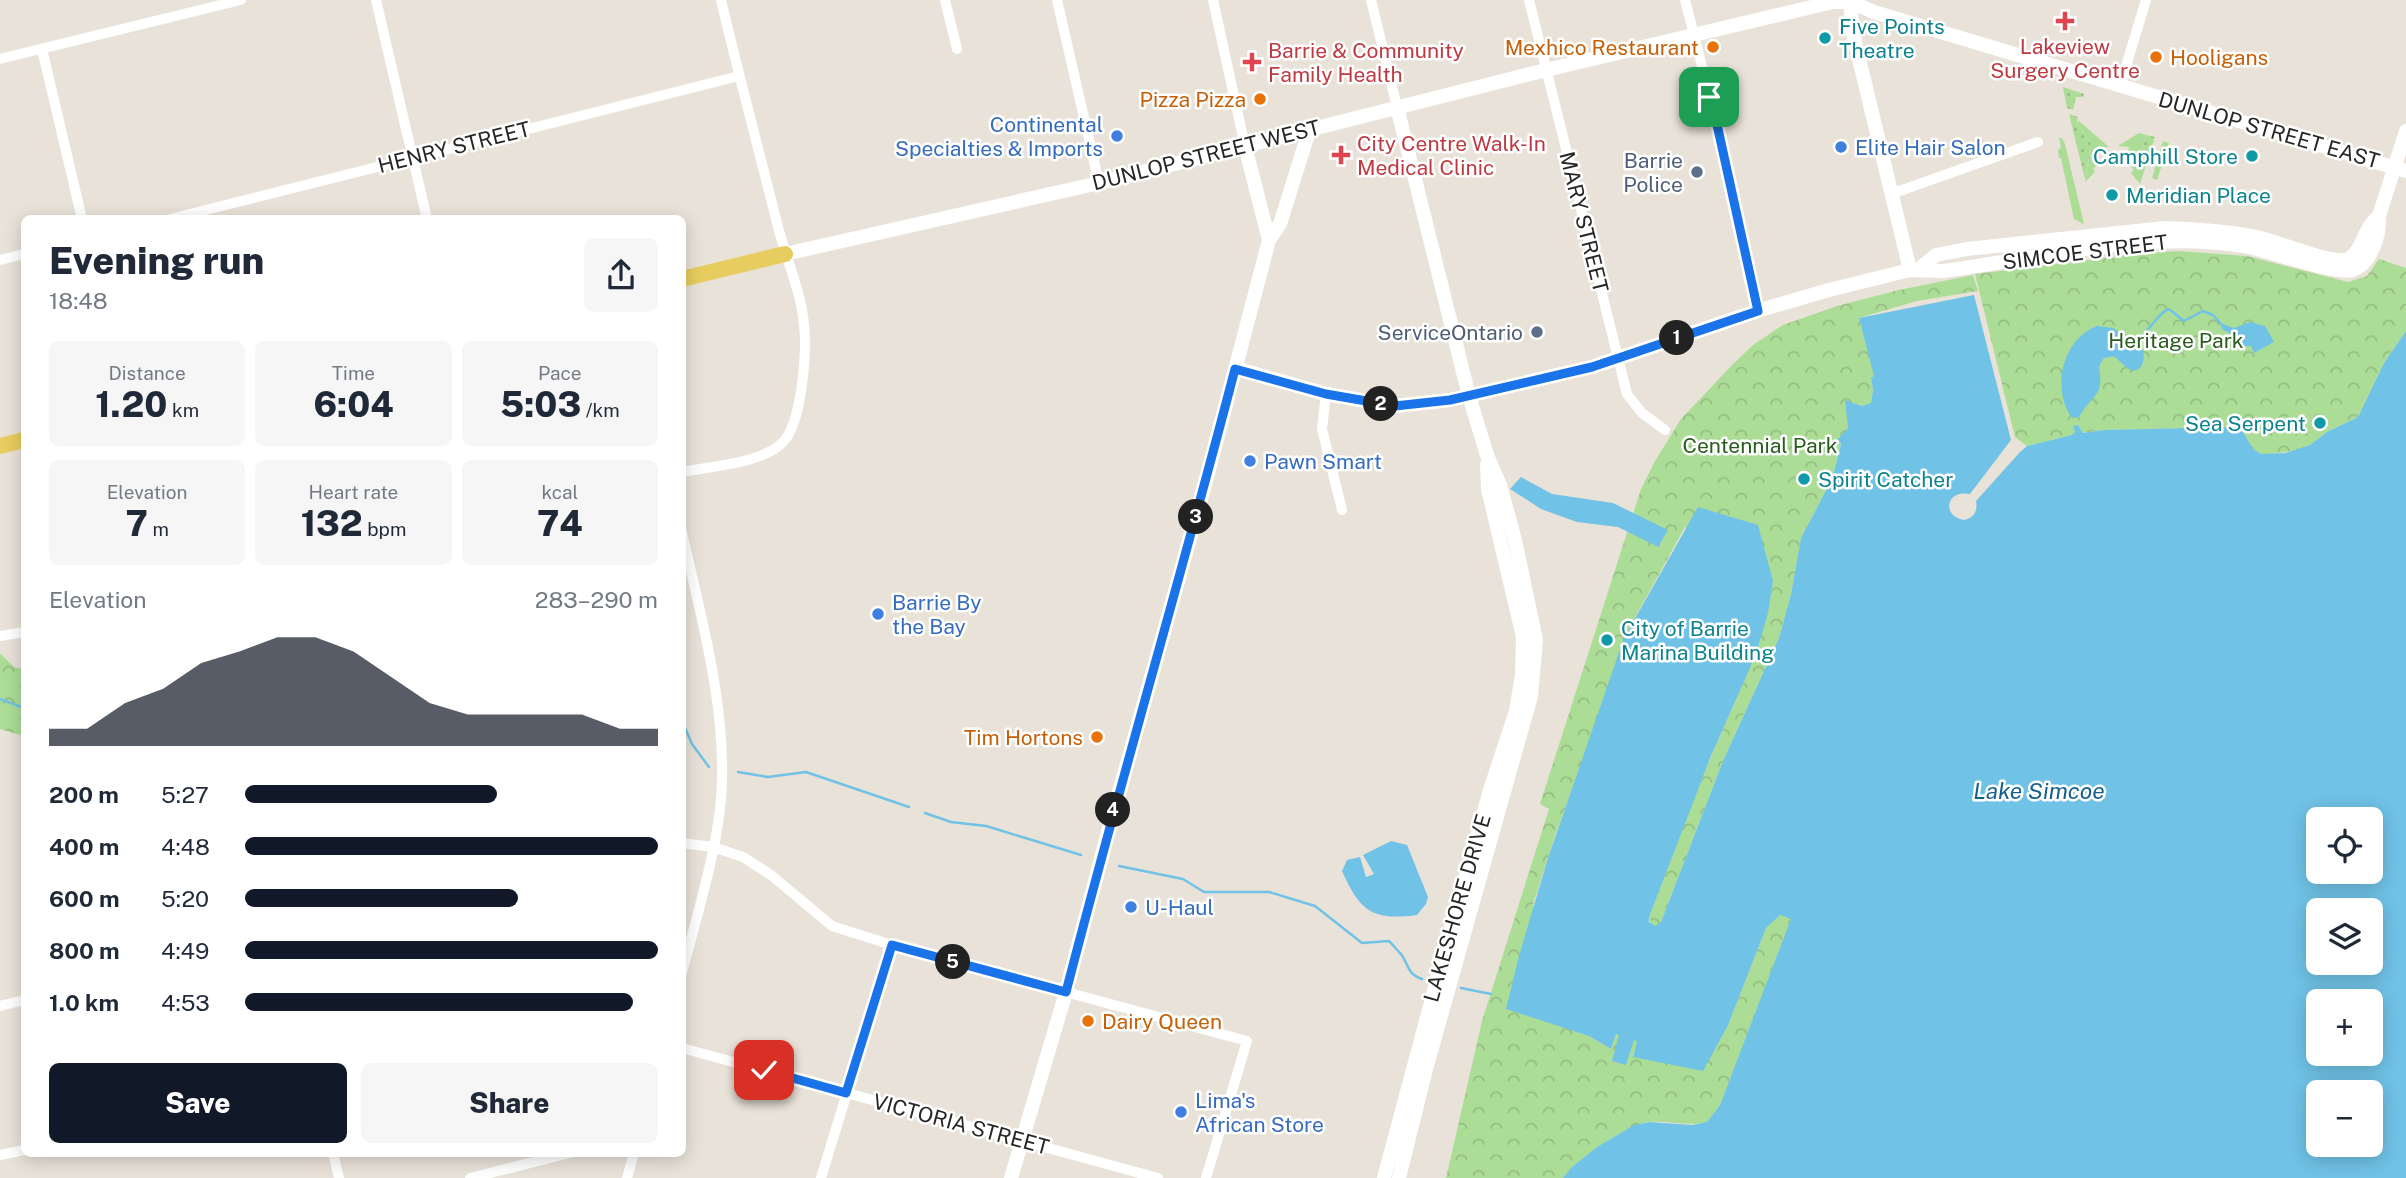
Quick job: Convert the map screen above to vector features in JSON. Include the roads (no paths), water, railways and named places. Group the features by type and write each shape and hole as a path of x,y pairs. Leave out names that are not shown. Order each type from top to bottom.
{"main road":[{"name":"DUNLOP STREET WEST","path":"686,278 1100,183 1546,70 1833,2 1852,1"},
{"path":"1852,1 1853,34 1891,194 1915,270"},
{"name":"DUNLOP STREET EAST","path":"1852,1 1874,12 2401,169"},
{"path":"1397,107 1469,396 1487,455 1488,489 1530,638 1531,696 1428,1060 1399,1178"},
{"path":"1011,1178 1066,992 1108,828 1203,492 1269,240 1280,224 1310,128"},
{"name":"SIMCOE STREET","path":"1235,369 1326,394 1395,406 1469,396 1592,367 1758,311 1829,290 1915,270 1943,271 2120,243 2193,240 2262,250 2345,271 2361,266 2368,257 2380,228 2379,216 2401,169 2406,131"},
{"path":"1245,146 1269,240"},
{"path":"0,446 21,441"},
{"name":"LAKESHORE DRIVE","path":"1384,1178 1456,908 1516,711 1530,638"}],"street":[{"path":"0,59 241,0"},
{"path":"376,0 425,215"},
{"path":"686,471 756,458 785,442 797,410 804,366 806,335 800,302 785,254 721,0"},
{"path":"945,0 957,49"},
{"path":"1057,0 1100,183"},
{"path":"1213,0 1245,146"},
{"path":"1371,0 1397,107"},
{"name":"MARY STREET","path":"1529,0 1627,394 1642,413 1665,430"},
{"path":"1685,0 1758,311"},
{"path":"2120,86 2146,0"},
{"path":"42,49 81,215"},
{"name":"HENRY STREET","path":"186,215 739,76"},
{"path":"1891,194 2038,142"},
{"path":"0,260 21,255"},
{"path":"1326,394 1322,429 1342,510"},
{"path":"686,551 716,688 722,737 722,782 713,847 686,957"},
{"path":"0,636 21,632"},
{"path":"686,844 713,847 743,857 771,875 832,926 1216,1035 1247,1041 1206,1178"},
{"path":"821,1178 892,945"},
{"path":"0,1006 21,1001"},
{"name":"VICTORIA STREET","path":"686,1049 1158,1178"},
{"path":"0,1155 21,1151"},
{"path":"334,1157 339,1178"},
{"path":"470,1178 554,1157"},
{"path":"627,1178 633,1157"}],"water":[{"name":"Lake Simcoe","path":"1974,295 2011,440 1970,494 1956,495 1951,499 1949,509 1952,514 1964,520 1973,516 1976,501 2020,452 2027,446 2072,435 2075,432 2073,426 2078,425 2083,433 2103,430 2230,427 2243,432 2253,449 2261,454 2285,453 2310,445 2327,432 2358,417 2384,363 2406,331 2406,1178 1563,1178 1597,1147 1634,1125 1650,1122 1692,1125 1707,1122 1720,1105 1791,919 1780,915 1766,928 1728,1025 1703,1071 1633,1057 1637,1042 1634,1040 1626,1065 1612,1061 1619,1035 1616,1034 1611,1049 1589,1036 1506,1009 1548,858 1624,638 1698,507 1758,525 1773,581 1768,613 1756,654 1711,756 1649,917 1649,922 1655,926 1661,922 1723,761 1779,638 1791,594 1801,538 1832,479 1841,444 1837,440 1848,428 1845,400 1862,406 1871,403 1871,378 1874,376 1859,318"},
{"path":"2250,322 2265,326 2274,342 2254,353 2251,346 2242,346 2241,339 2222,329 2220,323 2234,328"},
{"path":"2097,326 2113,328 2128,338 2136,337 2144,360 2140,368 2134,371 2114,356 2104,358 2099,366 2099,390 2079,417 2072,418 2062,393 2064,366 2075,342 2085,332"},
{"path":"1521,477 1552,494 1613,503 1668,530 1658,547 1618,527 1577,522 1541,509 1510,489"},
{"path":"1391,841 1407,845 1428,897 1417,915 1389,916 1369,910 1355,896 1342,871 1347,860 1360,857 1366,877 1374,874 1363,855"}],"waterway":[{"path":"2138,340 2161,314 2169,309 2184,321 2203,311 2213,315 2220,323"},
{"path":"0,699 21,707"},
{"path":"686,730 692,744 709,767"},
{"path":"738,772 768,777 806,772 909,807"},
{"path":"925,813 951,822 986,826 1081,855"},
{"path":"1119,866 1183,879 1204,892 1269,892 1315,906 1362,943 1389,941 1401,954 1411,972 1422,979"},
{"path":"1461,988 1491,994"}],"place":[{"name":"Lakeview Surgery Centre","path":"2065,21"},
{"name":"Five Points Theatre","path":"1825,38"},
{"name":"Mexhico Restaurant","path":"1713,47"},
{"name":"Hooligans","path":"2156,57"},
{"name":"Barrie & Community Family Health","path":"1252,62"},
{"name":"Pizza Pizza","path":"1260,99"},
{"name":"Continental Specialties & Imports","path":"1117,136"},
{"name":"Elite Hair Salon","path":"1841,147"},
{"name":"City Centre Walk-In Medical Clinic","path":"1341,155"},
{"name":"Camphill Store","path":"2252,156"},
{"name":"Barrie Police","path":"1697,172"},
{"name":"Meridian Place","path":"2112,195"},
{"name":"ServiceOntario","path":"1537,332"},
{"name":"Sea Serpent","path":"2320,423"},
{"name":"Pawn Smart","path":"1250,461"},
{"name":"Spirit Catcher","path":"1804,479"},
{"name":"Barrie By the Bay","path":"878,614"},
{"name":"City of Barrie Marina Building","path":"1607,640"},
{"name":"Tim Hortons","path":"1097,737"},
{"name":"U-Haul","path":"1131,907"},
{"name":"Dairy Queen","path":"1088,1021"},
{"name":"Lima's African Store","path":"1181,1112"}],"park label":[{"name":"Heritage Park","path":"2176,340"},
{"name":"Centennial Park","path":"1760,445"}]}
